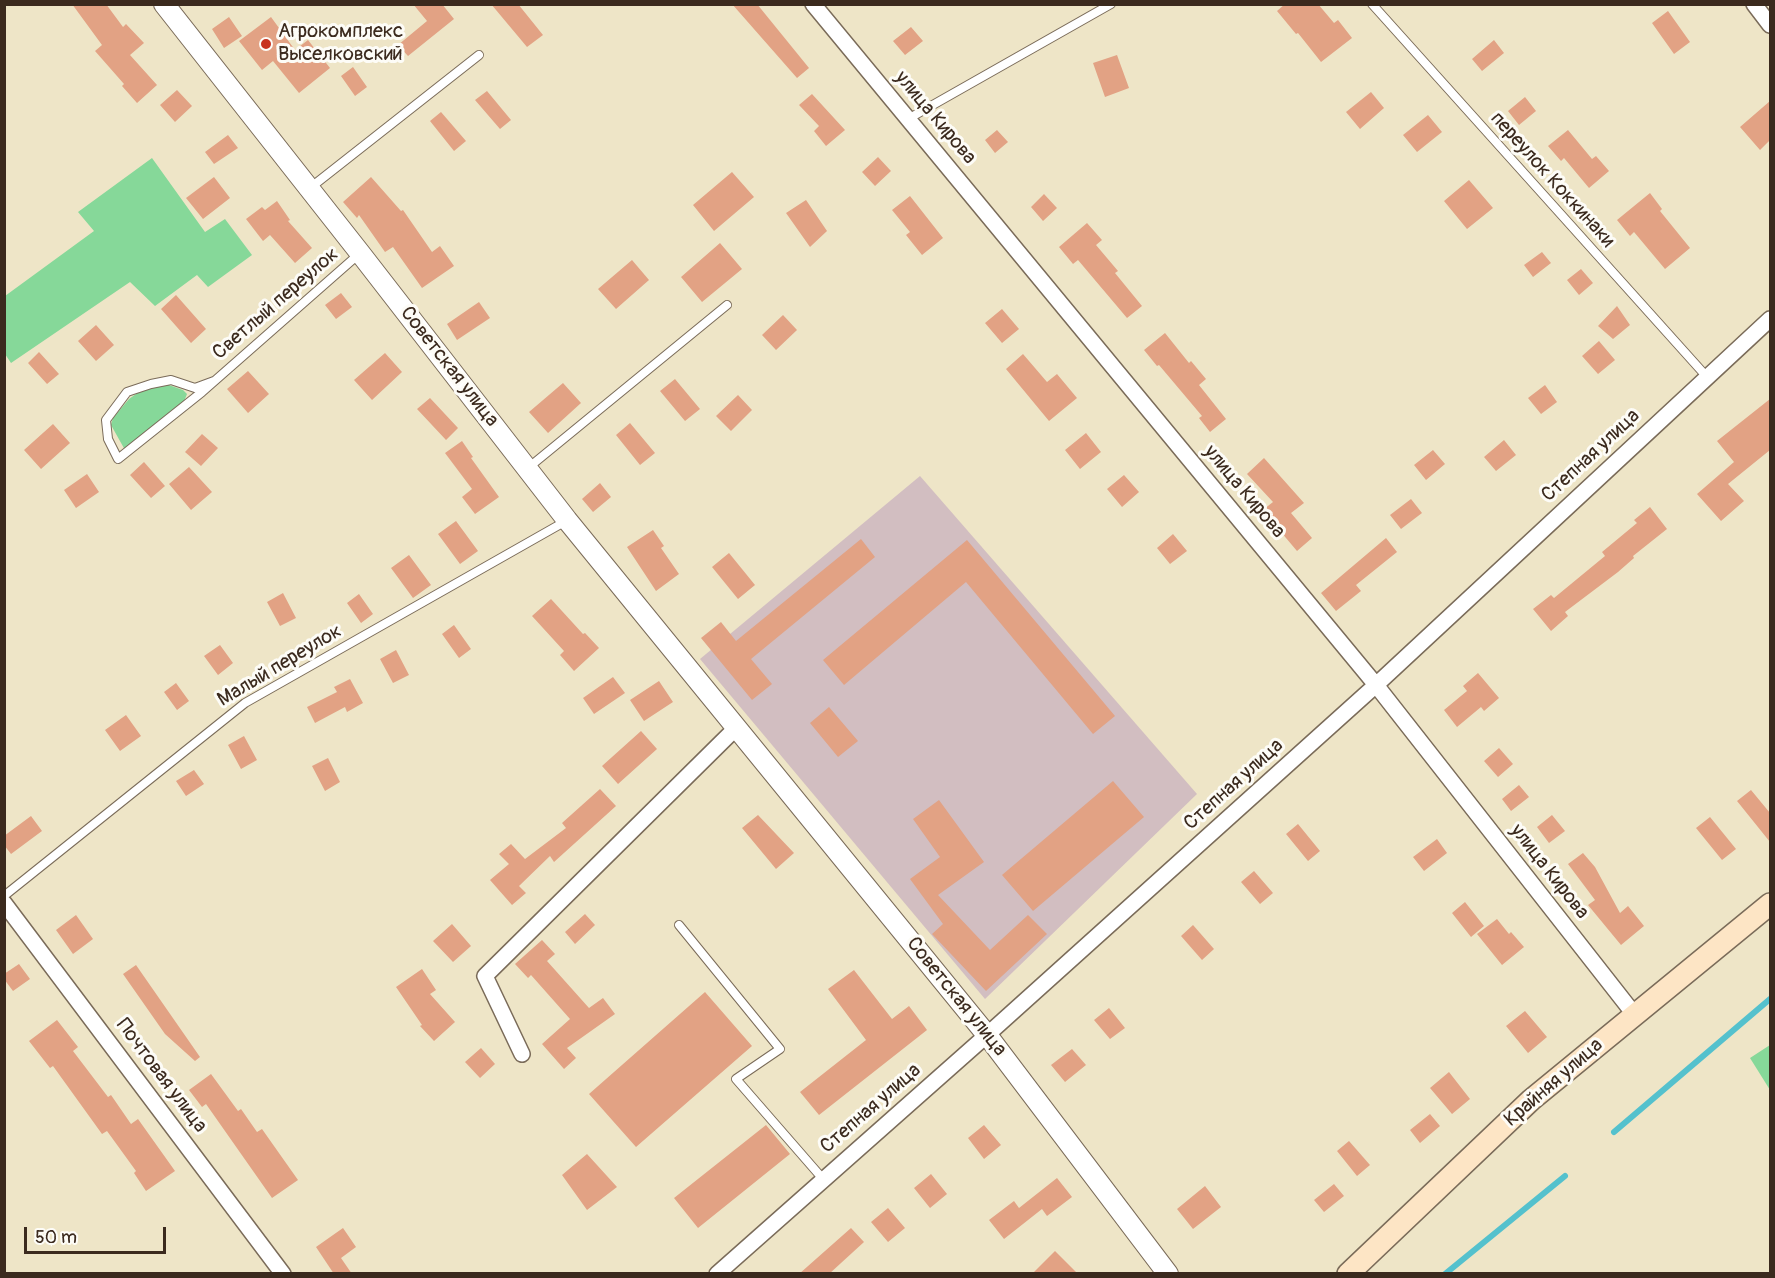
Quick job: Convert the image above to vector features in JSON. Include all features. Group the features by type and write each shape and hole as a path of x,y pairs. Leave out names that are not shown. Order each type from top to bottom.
{"main road":[{"name":"Крайняя улица","path":"1348,1274 1531,1100 1770,904"}],"street":[{"name":"Советская улица","path":"164,4 567,520 987,1035 1168,1274"},
{"name":"улица Кирова","path":"813,4 1376,685 1634,1014"},
{"path":"1754,4 1770,25"},
{"name":"Степная улица","path":"717,1274 1376,685 1770,319"},
{"path":"522,1054 484,976 737,727"},
{"name":"Почтовая улица","path":"4,903 283,1274"}],"lane":[{"path":"908,119 1111,4"},
{"name":"переулок Коккинаки","path":"1372,4 1707,377"},
{"path":"309,189 479,55"},
{"name":"Светлый переулок","path":"214,381 195,388 171,380 128,392 106,420 108,439 118,459 214,381 360,253"},
{"path":"528,468 727,305"},
{"name":"Малый переулок","path":"4,896 244,703 567,520"},
{"path":"679,925 780,1049 736,1079 823,1179"}],"shaded area":[{"path":"920,476 1197,794 985,999 700,659"}],"green space":[{"path":"152,158 205,232 225,219 252,255 208,287 197,275 155,306 130,282 11,363 5,354 5,296 94,231 78,212"},
{"path":"166,384 183,390 187,394 183,404 125,450 111,425 113,418 129,399 143,389"},
{"path":"1770,1045 1770,1090 1750,1058"}],"building":[{"path":"72,4 106,4 123,27 126,24 144,43 130,55 157,85 137,103 122,86 124,84 95,51 102,45"},
{"path":"413,4 442,4 454,19 408,56 398,45 427,21"},
{"path":"491,4 518,4 543,35 527,47"},
{"path":"732,4 757,4 809,68 797,78"},
{"path":"1285,4 1318,4 1334,23 1338,20 1352,38 1321,62 1277,11"},
{"path":"1668,11 1690,42 1674,54 1652,23"},
{"path":"229,17 242,36 224,48 212,29"},
{"path":"271,17 295,50 308,40 330,68 299,93 273,61 262,70 239,41"},
{"path":"911,27 923,41 905,55 893,41"},
{"path":"1494,40 1504,53 1482,71 1472,59"},
{"path":"1117,55 1129,88 1105,97 1093,63"},
{"path":"353,67 367,87 355,96 341,76"},
{"path":"177,90 192,106 175,122 160,105"},
{"path":"487,91 511,120 500,129 475,100"},
{"path":"1371,92 1384,108 1360,129 1346,112"},
{"path":"812,94 845,130 826,146 814,131 819,126 799,105"},
{"path":"1525,97 1536,111 1519,125 1508,111"},
{"path":"1770,101 1770,140 1760,150 1740,127"},
{"path":"441,112 466,141 454,151 430,121"},
{"path":"1428,115 1442,132 1417,152 1403,135"},
{"path":"997,130 1008,142 995,153 985,140"},
{"path":"1568,130 1592,159 1596,156 1609,171 1589,188 1564,158 1561,161 1548,146"},
{"path":"228,135 238,148 214,164 205,152"},
{"path":"878,157 891,171 875,186 862,172"},
{"path":"732,172 754,197 714,231 693,205"},
{"path":"214,177 230,198 203,219 186,198"},
{"path":"371,177 401,211 403,210 432,252 440,246 454,266 422,288 393,247 385,252 359,215 357,218 343,202"},
{"path":"1469,180 1493,208 1467,229 1444,201"},
{"path":"1650,193 1662,209 1660,211 1690,248 1665,269 1634,232 1630,236 1617,220"},
{"path":"1044,194 1057,208 1043,221 1031,207"},
{"path":"910,196 943,238 922,255 906,235 910,232 892,210"},
{"path":"806,200 827,231 810,247 786,213"},
{"path":"277,201 290,220 288,221 312,248 295,263 270,235 263,241 246,219 262,207 265,210"},
{"path":"1087,223 1102,240 1096,245 1118,271 1115,273 1142,306 1127,318 1078,260 1073,264 1059,247"},
{"path":"720,243 742,269 702,302 681,277"},
{"path":"1542,252 1551,263 1533,277 1524,265"},
{"path":"632,260 649,280 616,309 598,289"},
{"path":"1581,269 1593,283 1579,295 1567,280"},
{"path":"341,293 352,307 336,319 325,305"},
{"path":"176,295 206,329 191,343 161,309"},
{"path":"479,302 490,318 457,340 447,324"},
{"path":"1617,306 1630,325 1613,339 1598,326"},
{"path":"1002,309 1019,329 1002,343 985,323"},
{"path":"783,315 797,330 776,350 762,335"},
{"path":"96,325 114,345 96,361 78,341"},
{"path":"1165,333 1189,363 1191,361 1206,379 1199,385 1226,419 1210,432 1199,418 1202,416 1144,350"},
{"path":"1599,341 1615,360 1598,374 1582,356"},
{"path":"39,352 59,374 47,384 28,363"},
{"path":"385,353 402,372 372,400 354,380"},
{"path":"1023,354 1047,382 1057,374 1077,398 1049,421 1006,369"},
{"path":"248,371 269,394 248,413 227,389"},
{"path":"675,379 700,409 685,421 660,391"},
{"path":"563,383 581,403 548,433 529,412"},
{"path":"1545,385 1557,402 1541,414 1528,398"},
{"path":"738,395 752,410 731,431 716,416"},
{"path":"430,398 458,428 446,440 417,409"},
{"path":"1770,399 1770,450 1728,484 1744,501 1721,521 1697,494 1734,462 1717,441"},
{"path":"630,423 655,453 640,465 616,435"},
{"path":"53,424 70,443 41,469 24,450"},
{"path":"1086,433 1101,452 1080,469 1065,450"},
{"path":"202,434 218,448 201,466 185,452"},
{"path":"1504,440 1516,455 1496,471 1484,457"},
{"path":"462,441 473,457 471,458 499,497 475,514 462,497 472,489 445,453"},
{"path":"1433,450 1445,464 1426,480 1414,465"},
{"path":"1264,458 1304,503 1291,513 1312,538 1297,551 1275,525 1271,529 1259,513 1273,502 1247,474"},
{"path":"144,462 165,486 151,498 130,475"},
{"path":"189,467 212,492 191,510 169,484"},
{"path":"87,474 99,492 76,508 64,490"},
{"path":"1124,475 1139,492 1122,507 1107,489"},
{"path":"600,483 611,497 593,512 582,499"},
{"path":"1411,499 1422,513 1401,529 1390,515"},
{"path":"1650,507 1667,529 1633,556 1634,558 1618,572 1565,612 1568,616 1551,631 1533,609 1551,595 1554,598 1605,556 1602,552 1637,523 1634,520"},
{"path":"456,521 478,551 460,564 438,534"},
{"path":"653,530 664,546 661,548 679,574 656,591 627,547"},
{"path":"1173,534 1187,551 1170,564 1157,548"},
{"path":"1386,538 1397,552 1356,585 1361,591 1336,611 1321,593"},
{"path":"861,539 875,557 751,659 772,684 752,700 701,638 721,622 736,641"},
{"path":"967,540 1115,716 1093,734 966,582 844,685 823,660"},
{"path":"729,553 755,585 738,599 712,567"},
{"path":"409,555 431,585 413,598 391,568"},
{"path":"283,593 296,618 280,626 267,602"},
{"path":"359,594 373,614 361,623 347,603"},
{"path":"551,599 599,648 574,671 560,655 564,651 532,616"},
{"path":"454,625 471,649 459,658 442,634"},
{"path":"220,645 233,663 218,675 204,656"},
{"path":"396,650 409,675 393,683 380,659"},
{"path":"1478,673 1499,698 1484,711 1481,707 1457,727 1444,710 1467,691 1463,686"},
{"path":"613,677 625,693 594,714 583,698"},
{"path":"350,679 363,703 347,712 345,707 315,723 307,707 337,692 334,687"},
{"path":"659,681 673,702 644,721 630,700"},
{"path":"176,683 189,701 177,710 164,692"},
{"path":"829,707 858,741 838,757 810,723"},
{"path":"126,715 141,736 120,751 105,730"},
{"path":"641,731 657,749 618,784 602,766"},
{"path":"244,736 257,760 241,769 228,745"},
{"path":"1499,748 1513,764 1498,777 1484,761"},
{"path":"328,758 340,782 325,791 312,766"},
{"path":"194,770 204,784 186,796 176,781"},
{"path":"1113,781 1144,817 1033,911 1002,875"},
{"path":"1519,785 1529,797 1511,811 1502,799"},
{"path":"600,789 616,806 554,862 550,856 519,886 526,893 512,905 490,880 509,864 499,854 511,844 525,859 566,828 562,823"},
{"path":"1751,790 1770,813 1770,842 1737,801"},
{"path":"939,800 984,862 938,895 990,950 1028,915 1047,934 986,991 932,934 943,924 910,879 940,857 913,819"},
{"path":"758,815 794,853 776,869 742,828"},
{"path":"1552,815 1565,831 1549,843 1537,827"},
{"path":"31,816 42,831 11,854 4,845 4,836"},
{"path":"1710,817 1736,849 1722,860 1696,828"},
{"path":"1298,824 1320,851 1308,861 1286,834"},
{"path":"1437,839 1447,853 1424,871 1413,857"},
{"path":"1583,853 1595,867 1620,913 1628,906 1644,926 1621,945 1588,905 1595,900 1568,864"},
{"path":"1254,871 1273,893 1260,904 1241,882"},
{"path":"1465,902 1484,926 1471,937 1452,913"},
{"path":"585,914 595,925 575,944 565,932"},
{"path":"76,915 93,939 73,954 56,930"},
{"path":"1497,919 1524,947 1502,965 1477,934"},
{"path":"452,924 471,946 453,962 433,941"},
{"path":"1193,925 1214,949 1202,960 1181,936"},
{"path":"542,940 555,954 547,961 589,1008 603,998 615,1014 567,1048 576,1058 564,1069 542,1044 570,1019 531,975 528,978 515,964"},
{"path":"19,964 30,979 13,991 4,979 4,974"},
{"path":"136,965 200,1057 195,1061 165,1034 123,974"},
{"path":"422,969 436,990 430,994 455,1022 434,1041 420,1026 422,1025 396,987"},
{"path":"854,970 892,1019 909,1006 927,1030 819,1115 800,1092 866,1040 828,989"},
{"path":"705,992 752,1046 636,1147 589,1094"},
{"path":"1109,1008 1125,1028 1110,1039 1094,1020"},
{"path":"1525,1011 1547,1037 1528,1053 1506,1026"},
{"path":"57,1020 78,1047 73,1051 108,1097 111,1095 131,1124 138,1119 175,1171 146,1191 134,1173 136,1171 107,1131 102,1134 53,1066 50,1068 29,1041"},
{"path":"481,1048 495,1064 480,1078 465,1062"},
{"path":"1072,1049 1086,1065 1065,1082 1051,1065"},
{"path":"1449,1072 1470,1099 1452,1114 1430,1088"},
{"path":"211,1074 238,1111 241,1109 257,1132 262,1129 298,1180 272,1198 206,1104 202,1107 189,1090"},
{"path":"1430,1114 1440,1126 1420,1143 1410,1130"},
{"path":"766,1125 790,1154 698,1228 674,1198"},
{"path":"984,1125 1001,1145 984,1159 968,1138"},
{"path":"1349,1141 1370,1165 1357,1176 1337,1151"},
{"path":"587,1154 617,1187 587,1210 562,1175"},
{"path":"931,1174 947,1194 930,1208 914,1188"},
{"path":"1057,1178 1072,1197 1047,1216 1042,1209 1004,1239 989,1220 1014,1201 1019,1208"},
{"path":"1334,1184 1344,1196 1324,1212 1314,1200"},
{"path":"1205,1186 1221,1207 1193,1229 1177,1209"},
{"path":"888,1208 905,1228 888,1242 871,1222"},
{"path":"343,1228 356,1247 341,1258 352,1274 334,1274 316,1247"},
{"path":"851,1228 864,1242 829,1274 799,1274"},
{"path":"1055,1251 1078,1274 1032,1274"}],"waterway":[{"path":"1614,1132 1770,999"},
{"path":"1445,1274 1565,1176"}],"place":[{"name":"Агрокомплекс Выселковский","path":"266,44"}]}
